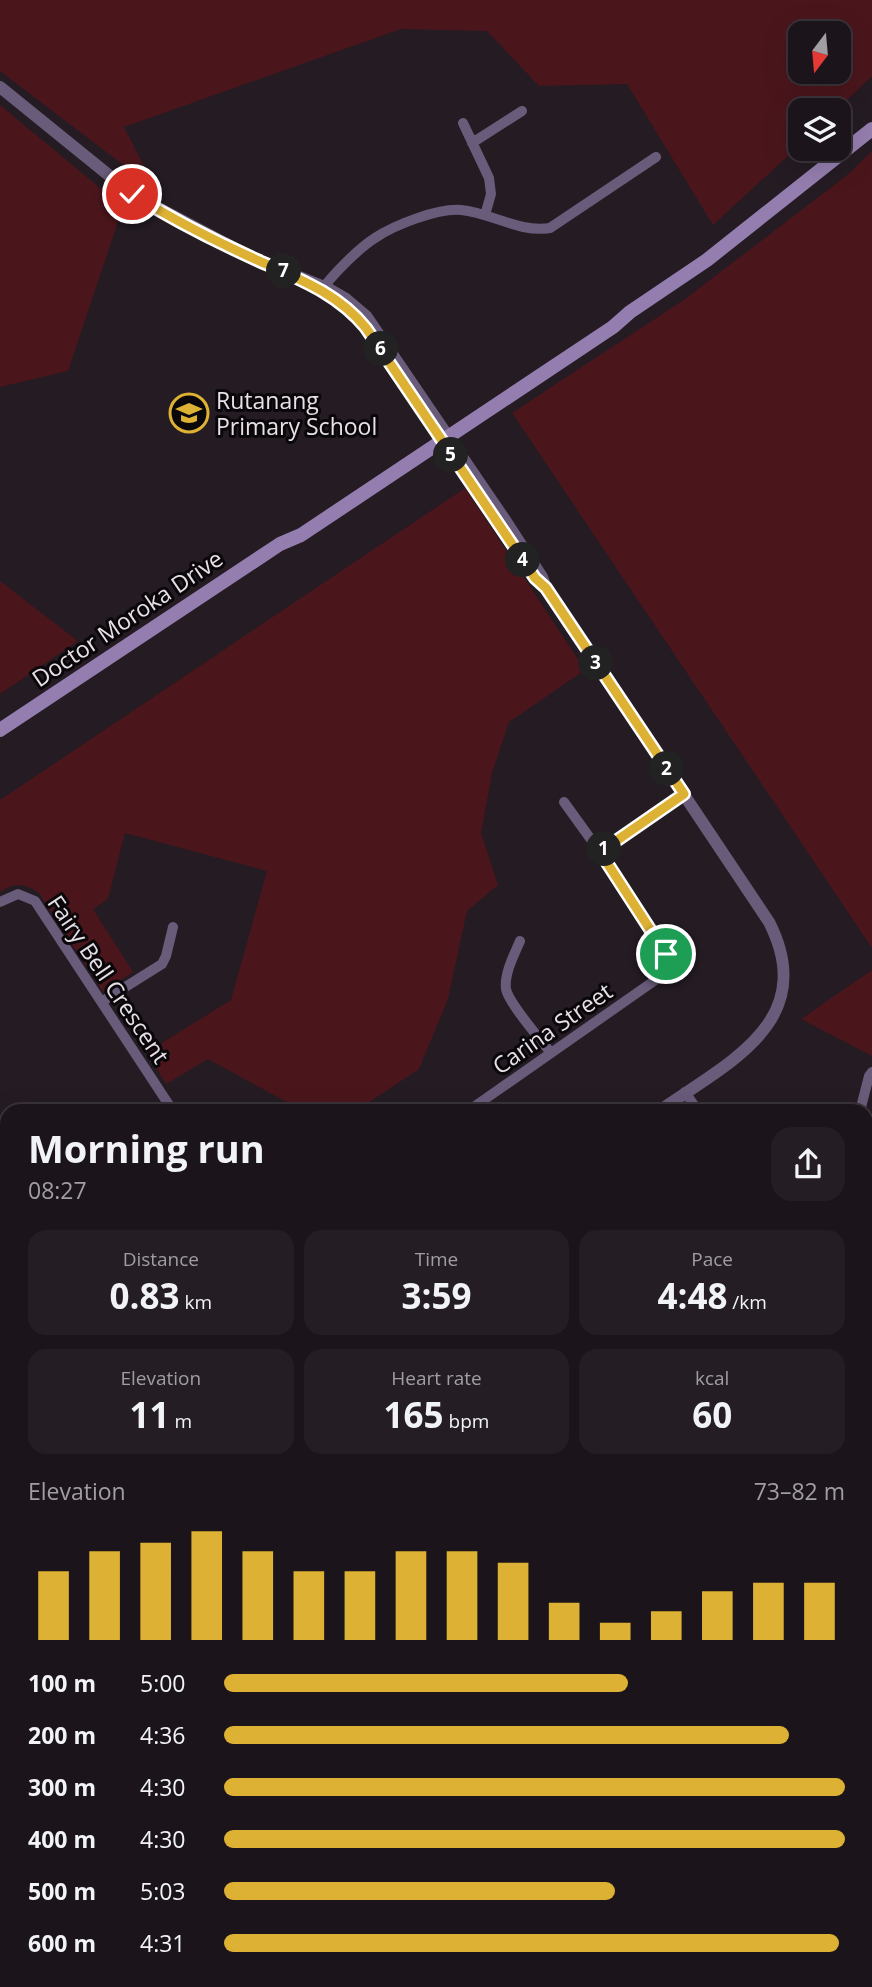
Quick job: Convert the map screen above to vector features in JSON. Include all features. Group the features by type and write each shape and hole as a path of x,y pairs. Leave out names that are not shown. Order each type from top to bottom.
{"main road":[{"name":"Doctor Moroka Drive","path":"851,141 872,117"},
{"name":"Doctor Moroka Drive","path":"851,145 872,129"},
{"name":"Doctor Moroka Drive","path":"0,730 280,544 297,528 613,327 630,312 707,260 830,161"}],"street":[{"path":"0,87 132,194 257,260 319,287 348,308 360,320 540,573 546,588 769,922 778,943 783,968 780,1002 777,1012 762,1035 669,1104"},
{"path":"472,143 522,111"},
{"path":"463,123 489,178 491,187 485,215"},
{"path":"319,287 385,232 445,211 460,210 485,215 530,230 550,228 656,157"},
{"path":"600,852 684,794"},
{"name":"Carina Street","path":"478,1104 664,974 668,965 666,954 564,802"},
{"name":"Fairy Bell Crescent","path":"0,902 18,894 36,901 169,1104"},
{"path":"103,1001 162,964 173,927"},
{"path":"520,941 508,974 506,989 551,1053"},
{"path":"862,1104 872,1072"},
{"path":"685,1093 693,1104"}],"shaded area":[{"path":"0,0 872,0 872,76 849,98 788,98 788,156 713,225 627,84 539,86 487,31 401,29 124,127 156,190 0,71"},
{"path":"0,105 123,207 68,371 0,387"},
{"path":"872,151 872,948 512,413 685,299 846,176"},
{"path":"465,488 585,670 509,722 492,773 481,833 498,885 467,911 448,999 419,1069 366,1104 290,1104 208,1059 166,1084 147,1052 231,1000 267,871 125,833 108,899 93,909 133,972 103,992 39,893 20,885 0,892 0,800"},
{"path":"0,581 78,641 0,694"},
{"path":"872,970 872,1056 801,1019"}],"place":[{"name":"Rutanang Primary School","path":"189,413"}],"route":[{"path":"132,194 257,260 311,283 353,312 385,354 441,442 535,578 546,588 684,794 600,852 666,954"}]}
